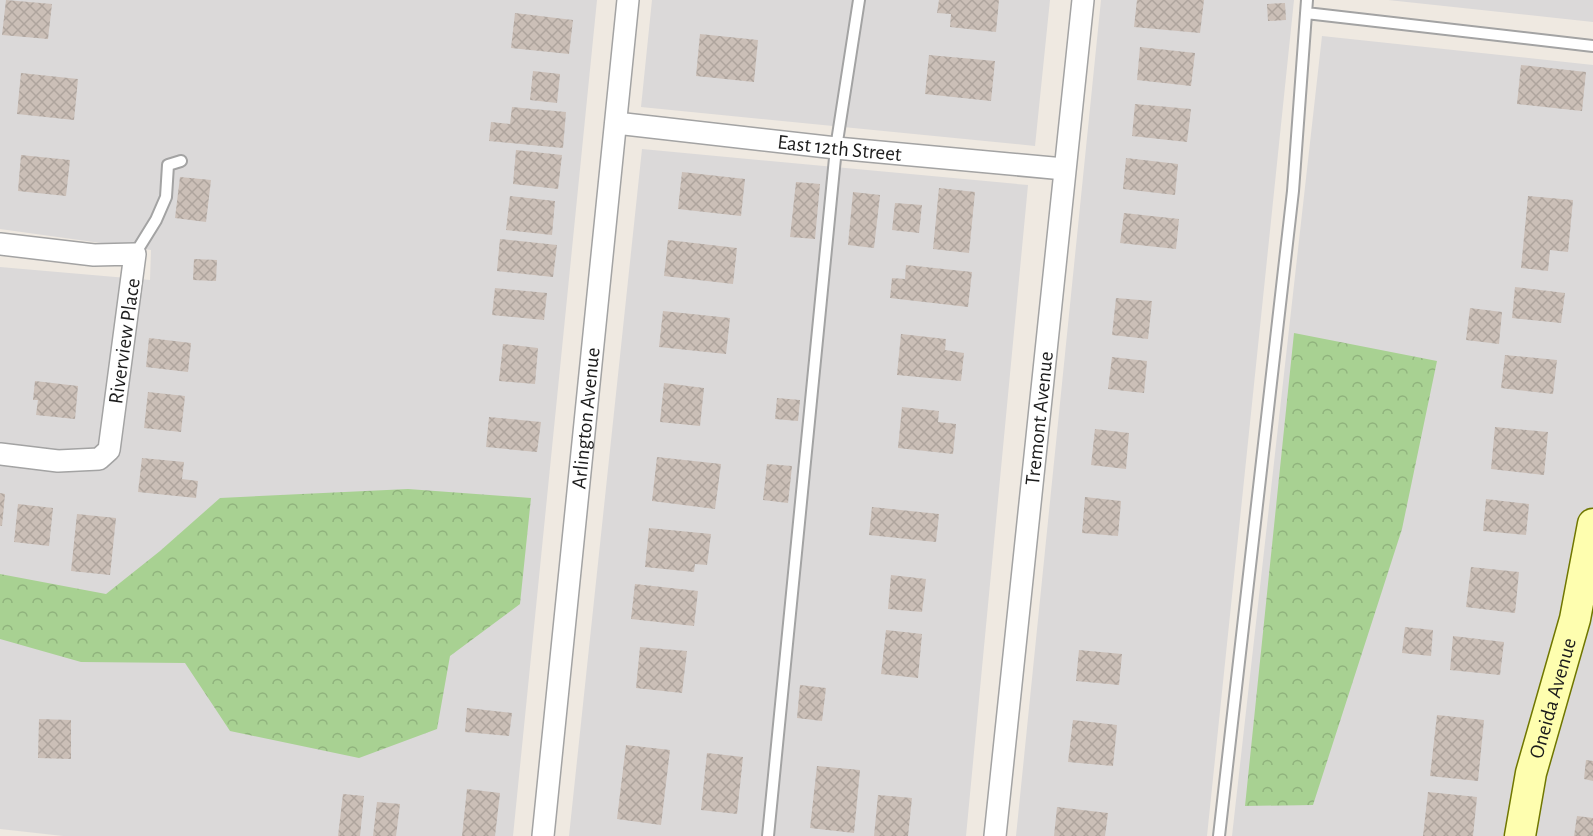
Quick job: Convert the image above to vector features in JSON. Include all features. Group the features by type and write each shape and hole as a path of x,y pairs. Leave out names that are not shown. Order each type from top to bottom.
{"street":[{"name":"Arlington Avenue","path":"543,836 628,0"},
{"name":"Tremont Avenue","path":"995,836 1083,0"},
{"name":"East 12th Street","path":"616,123 836,148 1064,169"},
{"name":"Riverview Place","path":"0,244 94,255 135,254 109,450 99,459 58,462 0,454"},
{"name":"Oneida Avenue","path":"1520,836 1532,773 1580,619 1593,524"}],"lane":[{"path":"768,836 836,148 859,0"},
{"path":"1219,836 1293,191 1307,0"},
{"path":"1306,13 1593,46"},
{"path":"135,254 156,220 166,197 168,165 181,161"}],"shaded area":[{"path":"0,0 597,0 513,836 63,836 0,829 0,267 150,280 151,250 0,229"},
{"path":"652,0 1050,0 1035,146 641,107"},
{"path":"1101,0 1294,0 1207,836 1016,836"},
{"path":"1388,0 1593,0 1593,22"},
{"path":"1322,36 1593,65 1593,836 1232,836"},
{"path":"642,149 1028,185 966,836 569,836"}],"green space":[{"path":"1294,333 1437,361 1402,529 1313,805 1245,806"},
{"path":"408,489 531,498 520,604 450,656 437,729 359,758 230,731 185,663 81,662 0,639 0,574 106,594 160,551 220,498"}],"building":[{"path":"6,0 52,4 48,39 2,35"},
{"path":"939,0 999,0 996,32 950,27 951,14 937,13"},
{"path":"1137,0 1204,0 1200,33 1134,27"},
{"path":"1285,3 1286,20 1268,21 1267,4"},
{"path":"515,13 573,20 569,54 511,48"},
{"path":"700,34 758,40 754,82 696,76"},
{"path":"1140,47 1195,53 1191,86 1137,80"},
{"path":"929,55 995,61 991,101 925,94"},
{"path":"1521,65 1586,72 1582,111 1517,104"},
{"path":"533,71 560,74 557,103 530,100"},
{"path":"21,73 78,79 74,120 17,114"},
{"path":"1135,104 1191,109 1187,142 1132,136"},
{"path":"512,107 566,112 563,148 489,141 491,122 510,124"},
{"path":"516,150 562,155 558,189 513,184"},
{"path":"21,155 70,160 66,196 18,191"},
{"path":"1126,158 1178,164 1175,195 1123,189"},
{"path":"682,172 745,179 741,216 678,209"},
{"path":"180,177 211,180 206,222 175,218"},
{"path":"796,182 820,184 815,239 790,237"},
{"path":"939,188 975,192 969,253 933,249"},
{"path":"853,192 880,195 874,248 848,245"},
{"path":"510,196 555,201 552,235 506,230"},
{"path":"1528,196 1573,200 1568,252 1550,250 1548,271 1521,268"},
{"path":"895,203 922,205 919,233 892,230"},
{"path":"1124,213 1179,219 1176,249 1120,243"},
{"path":"500,239 557,245 553,277 497,271"},
{"path":"668,240 737,248 733,284 664,276"},
{"path":"194,259 217,260 216,281 193,280"},
{"path":"906,265 972,272 968,307 890,298 892,278 905,279"},
{"path":"1515,287 1565,293 1561,323 1512,318"},
{"path":"495,288 547,293 544,320 492,315"},
{"path":"1116,298 1152,301 1148,339 1112,335"},
{"path":"1470,308 1502,312 1499,344 1466,340"},
{"path":"663,311 730,318 726,354 659,347"},
{"path":"901,334 946,339 945,350 964,353 961,381 897,375"},
{"path":"149,338 191,343 188,372 146,367"},
{"path":"503,344 538,348 535,384 499,381"},
{"path":"1505,355 1557,360 1553,394 1501,388"},
{"path":"1112,357 1147,361 1144,393 1108,389"},
{"path":"35,381 78,386 75,419 36,415 38,400 33,400"},
{"path":"664,383 704,388 700,426 660,422"},
{"path":"148,392 185,396 181,432 144,428"},
{"path":"777,398 800,400 798,421 775,419"},
{"path":"902,407 939,411 938,422 956,424 953,454 898,448"},
{"path":"489,417 541,422 537,452 486,447"},
{"path":"1495,427 1548,432 1544,475 1491,469"},
{"path":"1095,429 1129,433 1126,469 1091,465"},
{"path":"657,457 721,464 715,509 652,501"},
{"path":"142,458 184,462 182,479 198,481 196,498 138,492"},
{"path":"767,464 792,466 788,503 763,500"},
{"path":"0,493 5,494 2,526 0,526"},
{"path":"1085,497 1121,501 1118,536 1082,533"},
{"path":"1486,499 1529,504 1526,535 1483,531"},
{"path":"18,504 53,508 49,546 14,542"},
{"path":"872,507 939,514 936,542 869,535"},
{"path":"77,514 116,518 110,575 71,571"},
{"path":"649,528 711,534 707,565 695,564 694,572 645,567"},
{"path":"1471,567 1519,572 1515,613 1466,607"},
{"path":"891,575 926,579 922,612 888,609"},
{"path":"635,584 698,591 694,626 631,619"},
{"path":"1405,627 1433,630 1431,656 1402,653"},
{"path":"886,630 922,634 918,678 881,674"},
{"path":"1453,636 1504,642 1500,675 1450,670"},
{"path":"640,647 687,651 682,693 636,688"},
{"path":"1079,650 1122,654 1119,685 1076,681"},
{"path":"800,685 826,688 822,721 797,718"},
{"path":"467,708 512,713 509,736 465,732"},
{"path":"1437,715 1484,720 1478,781 1430,776"},
{"path":"39,719 71,720 71,759 38,758"},
{"path":"1073,720 1117,725 1113,766 1068,762"},
{"path":"626,745 670,750 661,825 617,819"},
{"path":"707,753 743,757 737,814 701,810"},
{"path":"1586,760 1593,761 1593,781 1584,779"},
{"path":"817,766 860,770 854,833 810,828"},
{"path":"467,789 500,793 495,836 462,836"},
{"path":"1428,792 1477,797 1473,836 1423,836"},
{"path":"343,794 364,796 360,836 338,836"},
{"path":"878,795 912,798 908,836 874,836"},
{"path":"377,802 400,804 396,836 373,836"},
{"path":"1057,807 1108,813 1105,836 1054,836"},
{"path":"1577,816 1593,818 1593,836 1574,836"}]}
